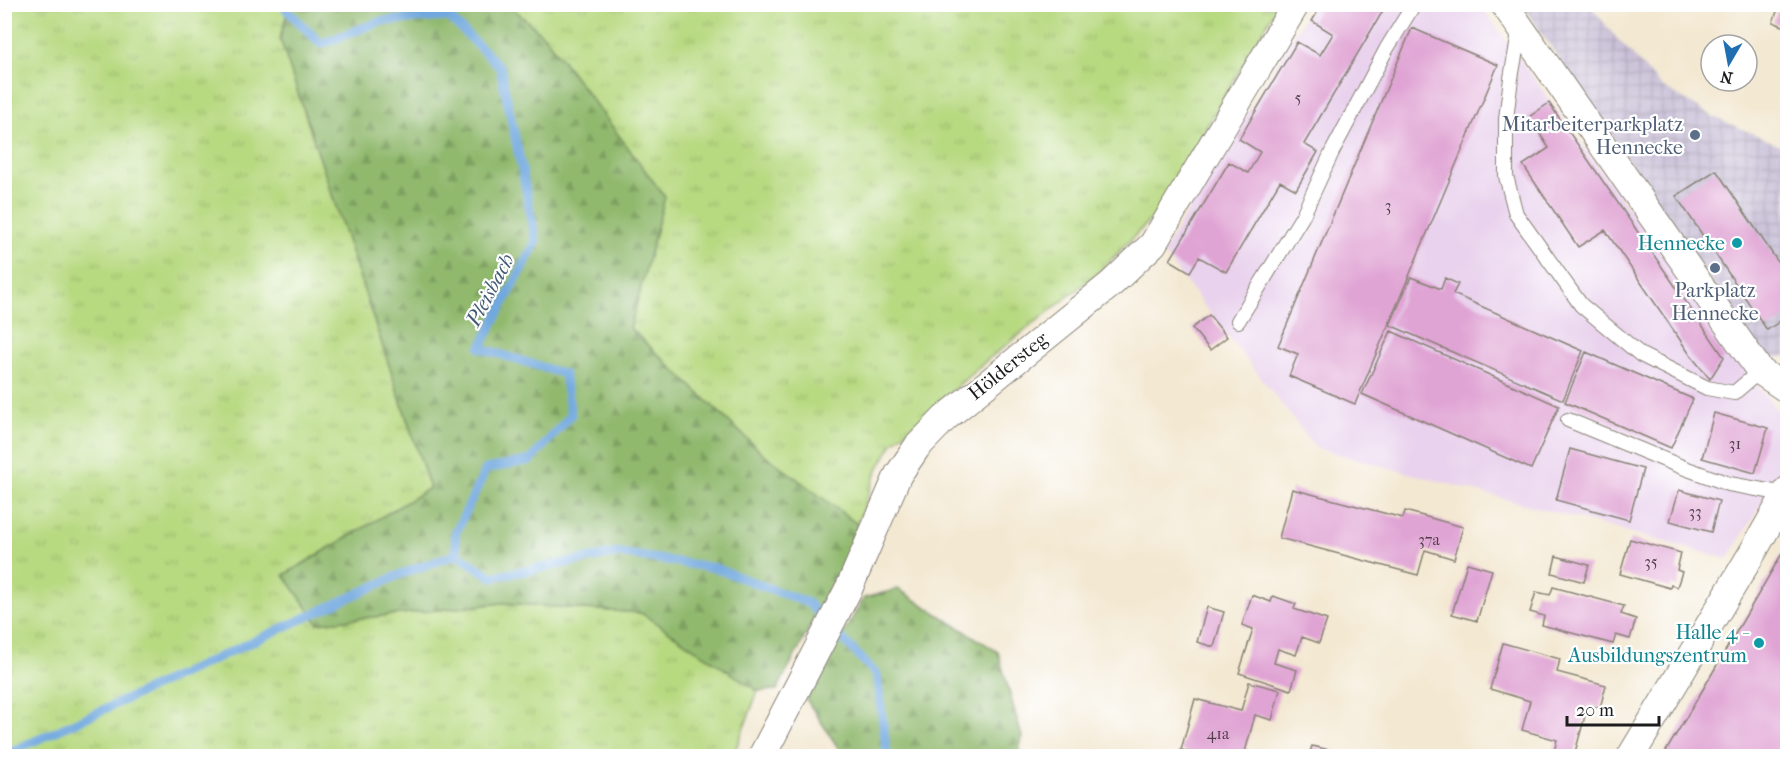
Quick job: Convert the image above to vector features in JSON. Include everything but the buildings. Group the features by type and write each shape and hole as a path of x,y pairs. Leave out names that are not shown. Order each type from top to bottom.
{"street":[{"name":"Höldersteg","path":"762,756 850,586 898,475 917,447 945,418 1111,284 1153,244 1296,4"},
{"path":"1504,4 1760,371 1788,390"},
{"path":"1631,756 1786,492"}],"lane":[{"path":"1238,321 1302,217 1333,150 1387,48 1414,4"},
{"path":"1520,28 1506,119 1506,176 1516,214 1581,305 1641,356 1707,388 1734,393 1760,371"},
{"path":"1568,420 1682,467 1730,484 1786,492"}],"shaded area":[{"path":"1312,5 1480,5 1777,411 1787,435 1787,461 1728,559 1316,448 1163,253"},
{"path":"1522,5 1590,5 1613,34 1662,87 1716,118 1787,148 1787,356 1770,358 1756,347"}],"green space":[{"path":"4,5 289,5 280,39 430,488 284,575 318,623 502,603 641,613 758,691 733,756 5,756"},
{"path":"289,5 509,5 545,37 665,197 630,328 761,452 857,524 845,560 777,690 758,691 641,613 502,603 318,623 284,575 430,488 280,39"},
{"path":"509,5 1278,5 1155,215 1098,273 986,361 893,443 877,471 857,524 761,452 630,328 664,197 545,37"},
{"path":"898,589 998,652 1022,737 1018,756 839,756 839,749 806,699 864,598"}],"waterway":[{"name":"Pleisbach","path":"286,4 286,9 321,44 381,21 449,17 500,67 536,242 480,348 564,374 571,415 531,460 486,469 455,534 457,554 492,577 619,553 715,568 808,603 877,675 887,756"},
{"path":"4,755 401,574 457,554"}],"place":[{"name":"Mitarbeiterparkplatz Hennecke","path":"1695,135"},
{"name":"Hennecke","path":"1737,243"},
{"name":"Parkplatz Hennecke","path":"1715,268"},
{"name":"Halle 4 - Ausbildungszentrum","path":"1759,643"}]}
